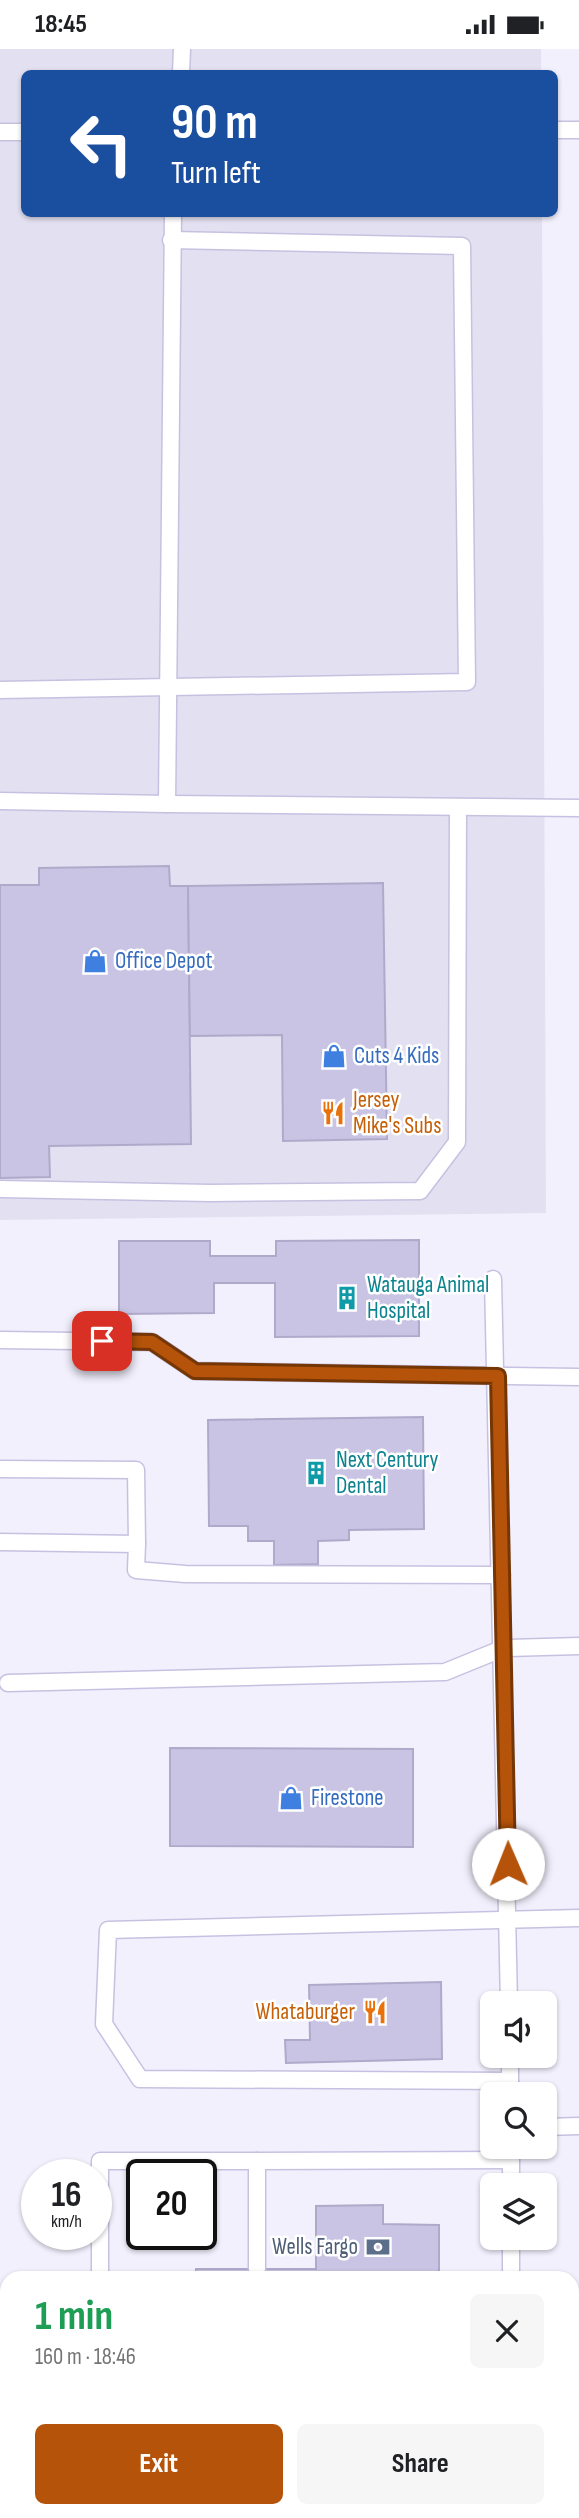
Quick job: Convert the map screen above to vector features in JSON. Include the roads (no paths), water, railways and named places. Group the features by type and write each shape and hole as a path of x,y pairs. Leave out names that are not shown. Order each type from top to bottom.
{"lane":[{"path":"181,70 182,49"},
{"path":"558,130 579,130"},
{"path":"0,132 21,132"},
{"path":"167,804 173,217"},
{"path":"0,690 467,683 462,246 171,240"},
{"path":"0,801 579,808"},
{"path":"0,1189 210,1193 420,1191 457,1142 458,807"},
{"path":"493,1279 498,1376 509,1991"},
{"path":"0,1340 152,1342 195,1371 579,1377"},
{"path":"0,1469 136,1470 136,1570 185,1574 502,1575"},
{"path":"0,1542 137,1544"},
{"path":"8,1683 445,1672 503,1648 579,1646"},
{"path":"480,2087 140,2079 104,2024 108,1930 579,1918"},
{"path":"557,2127 579,2126"},
{"path":"100,2271 100,2161 257,2161 480,2155"},
{"path":"257,2161 257,2269"},
{"path":"511,2250 511,2271"}],"place":[{"name":"Office Depot","path":"95,961"},
{"name":"Cuts 4 Kids","path":"334,1056"},
{"name":"Jersey Mike's Subs","path":"333,1113"},
{"name":"Watauga Animal Hospital","path":"347,1298"},
{"name":"Next Century Dental","path":"316,1473"},
{"name":"Firestone","path":"291,1798"},
{"name":"Whataburger","path":"375,2012"},
{"name":"Wells Fargo","path":"378,2247"}]}
